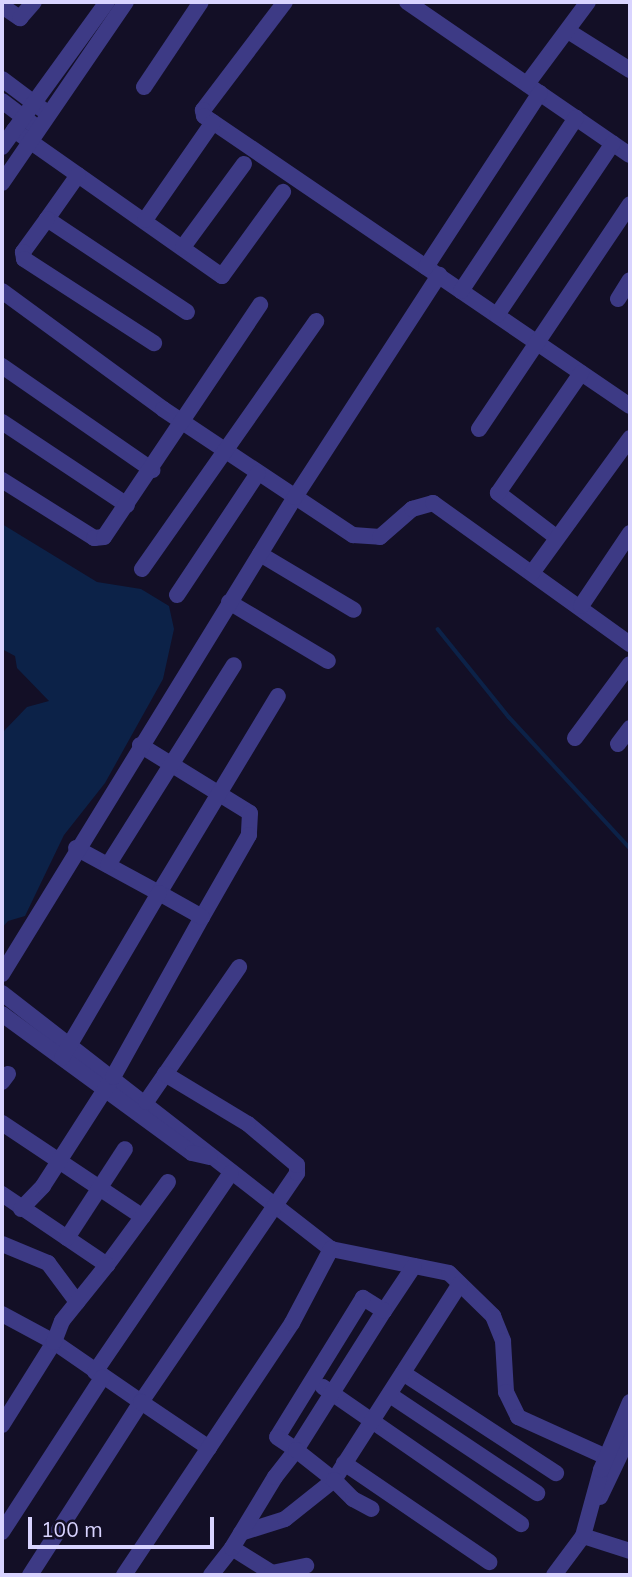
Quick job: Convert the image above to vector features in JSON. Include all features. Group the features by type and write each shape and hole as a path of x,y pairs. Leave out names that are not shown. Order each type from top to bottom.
{"street":[{"path":"2,6 20,18 34,2"},
{"path":"2,147 107,2"},
{"path":"2,183 126,2"},
{"path":"144,87 201,2"},
{"path":"285,2 203,110 213,122 630,406"},
{"path":"407,2 630,155"},
{"path":"2,974 76,848 260,554 432,271 533,89 588,2"},
{"path":"568,31 630,70"},
{"path":"2,79 50,114"},
{"path":"2,101 19,123 78,175 222,276 283,192"},
{"path":"461,291 576,118"},
{"path":"145,220 213,122"},
{"path":"497,315 613,143"},
{"path":"183,247 244,164"},
{"path":"78,175 23,252 24,258 154,343"},
{"path":"479,429 539,344 630,204"},
{"path":"47,219 187,312"},
{"path":"618,299 630,281"},
{"path":"2,291 184,423 353,535 366,539 386,535 412,509 433,503 581,606 630,644"},
{"path":"2,480 97,540 104,537 184,423 260,305"},
{"path":"142,569 316,321"},
{"path":"2,366 152,470"},
{"path":"556,537 498,494 582,373"},
{"path":"2,422 127,505"},
{"path":"532,573 630,438"},
{"path":"177,595 258,472"},
{"path":"581,606 630,533"},
{"path":"260,554 354,610"},
{"path":"229,602 328,661"},
{"path":"575,738 630,664"},
{"path":"108,865 234,665"},
{"path":"66,1052 278,696"},
{"path":"618,744 630,728"},
{"path":"21,1209 43,1186 109,1083 251,828 246,809 140,745"},
{"path":"76,848 202,917"},
{"path":"146,1102 239,967"},
{"path":"2,993 66,1052"},
{"path":"2,1014 66,1052 109,1083 192,1153 210,1157"},
{"path":"30,1575 141,1402 297,1173 297,1165 219,1102 165,1074"},
{"path":"109,1083 146,1102 201,1143 210,1157 331,1248 449,1273 493,1316 503,1341 506,1392 518,1417 606,1457"},
{"path":"2,1123 144,1217"},
{"path":"67,1238 125,1149"},
{"path":"2,1532 99,1375 231,1173"},
{"path":"2,1425 77,1302 168,1182"},
{"path":"2,1194 107,1265"},
{"path":"2,1244 48,1264 77,1302"},
{"path":"124,1575 292,1324 331,1248"},
{"path":"211,1575 232,1548 414,1266"},
{"path":"241,1533 285,1519 334,1479 374,1422 460,1284"},
{"path":"372,1509 353,1499 334,1479 277,1437 363,1298 384,1311"},
{"path":"2,1314 54,1342 209,1448"},
{"path":"403,1373 556,1472"},
{"path":"312,1380 521,1524"},
{"path":"390,1395 537,1493"},
{"path":"554,1575 583,1536 606,1457 630,1402"},
{"path":"591,1511 630,1434"},
{"path":"344,1463 489,1562"},
{"path":"583,1536 630,1551"},
{"path":"232,1548 272,1573 306,1566"}],"water":[{"path":"2,524 97,582 141,589 169,606 174,629 163,679 105,783 64,835 25,916 8,921 2,928 2,733 27,707 49,701 17,668 15,656 2,649"}],"waterway":[{"path":"438,629 509,717 630,848"}]}
